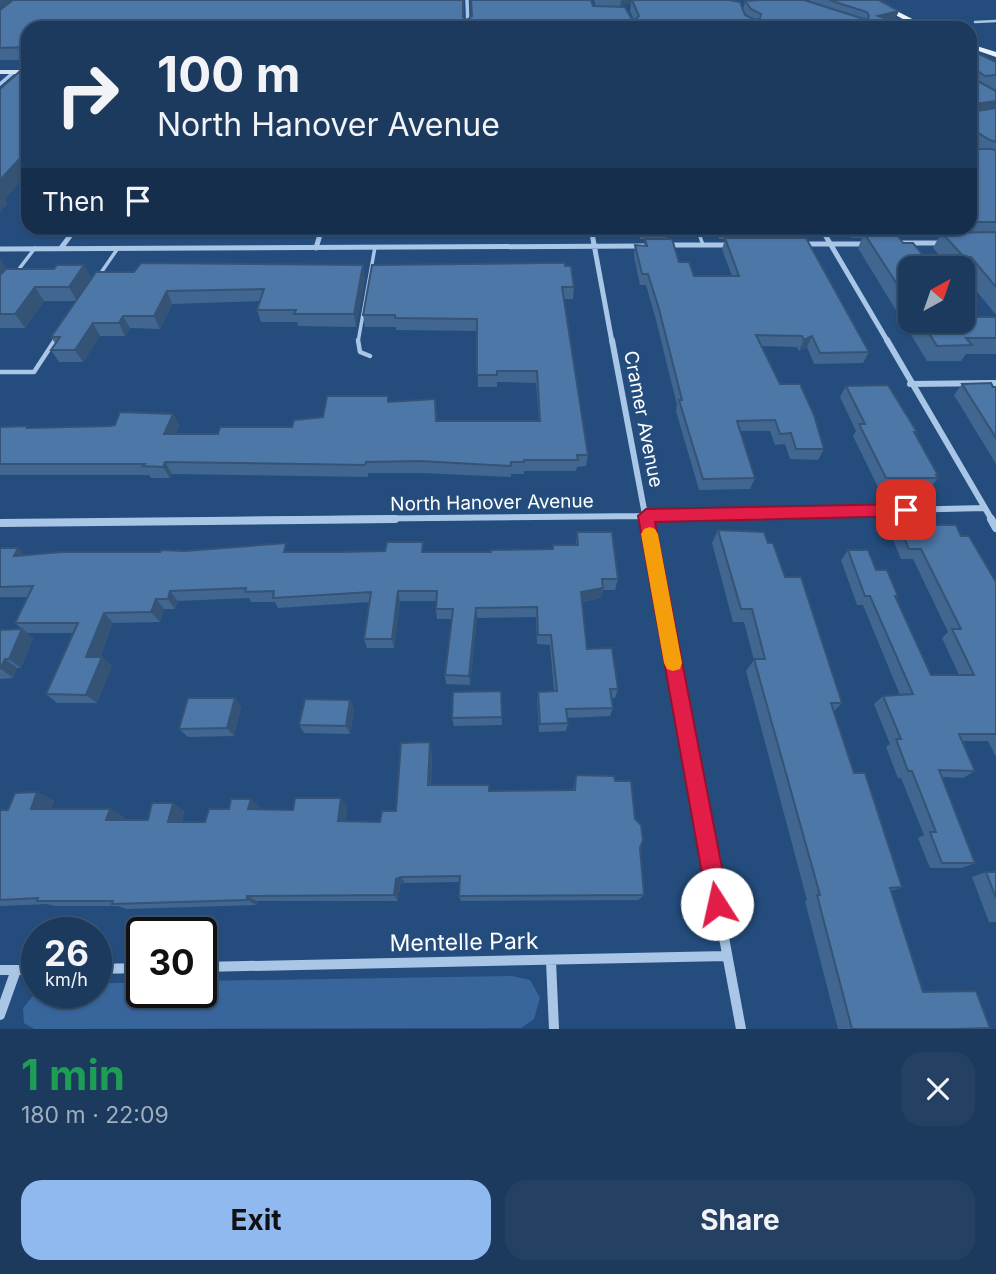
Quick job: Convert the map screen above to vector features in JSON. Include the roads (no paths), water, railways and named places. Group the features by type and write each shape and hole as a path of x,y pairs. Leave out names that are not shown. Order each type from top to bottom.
{"main road":[{"path":"870,0 912,21"},
{"path":"977,48 996,55"}],"street":[{"path":"458,4 467,2 468,21"},
{"path":"0,72 21,72"},
{"path":"0,84 14,72"},
{"path":"61,248 71,235"},
{"path":"316,248 320,235"},
{"name":"Cramer Avenue","path":"592,235 741,1029"},
{"path":"825,235 996,528"},
{"path":"884,243 949,243"},
{"path":"792,244 871,244"},
{"path":"662,246 741,245"},
{"path":"0,249 649,246"},
{"path":"910,384 996,383"},
{"name":"North Hanover Avenue","path":"0,523 646,516 984,508"},
{"name":"Mentelle Park","path":"217,967 727,956"},
{"path":"551,961 554,1029"},
{"path":"0,970 21,970"},
{"path":"0,1015 16,970"}],"lane":[{"path":"977,22 996,21"},
{"path":"699,235 702,245"},
{"path":"370,356 360,352 357,338 375,247"},
{"path":"9,283 34,248"},
{"path":"92,286 118,248"},
{"path":"0,372 34,372 63,329"}]}
